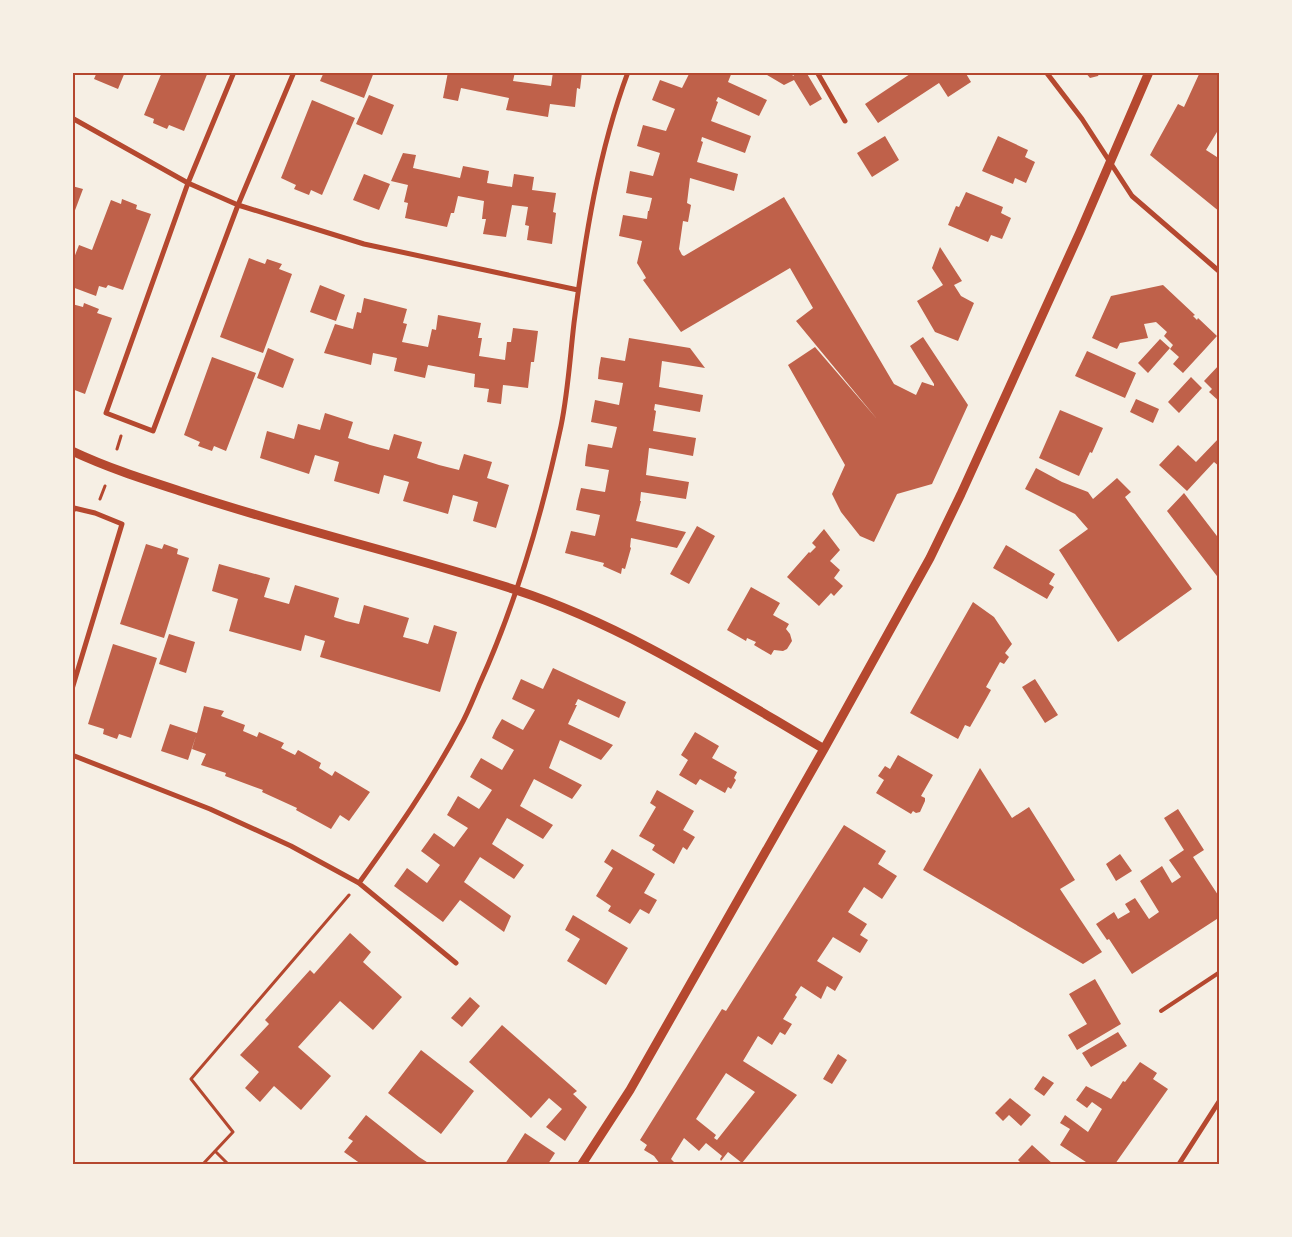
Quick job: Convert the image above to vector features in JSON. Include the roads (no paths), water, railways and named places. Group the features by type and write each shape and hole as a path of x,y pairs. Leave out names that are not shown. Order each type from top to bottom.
{"street":[{"path":"234,72 188,184 106,413 154,431 238,205 294,72"},
{"path":"359,883 399,827 434,773 461,725 492,656 517,591 540,512 561,424 578,290 590,213 603,150 628,72"},
{"path":"817,72 845,121"},
{"path":"1046,72 1082,119 1132,196 1220,272"},
{"path":"582,1164 630,1090 930,558 978,458 1110,164 1149,72"},
{"path":"72,118 188,184 238,205 364,244 578,290"},
{"path":"72,451 133,475 214,502 517,591 590,619 631,638 824,748"},
{"path":"72,513 74,508 95,513 122,524 72,689"},
{"path":"72,754 210,809 291,846 359,883 456,963"},
{"path":"1179,1164 1220,1100"}],"lane":[{"path":"1161,1011 1220,972"}]}
